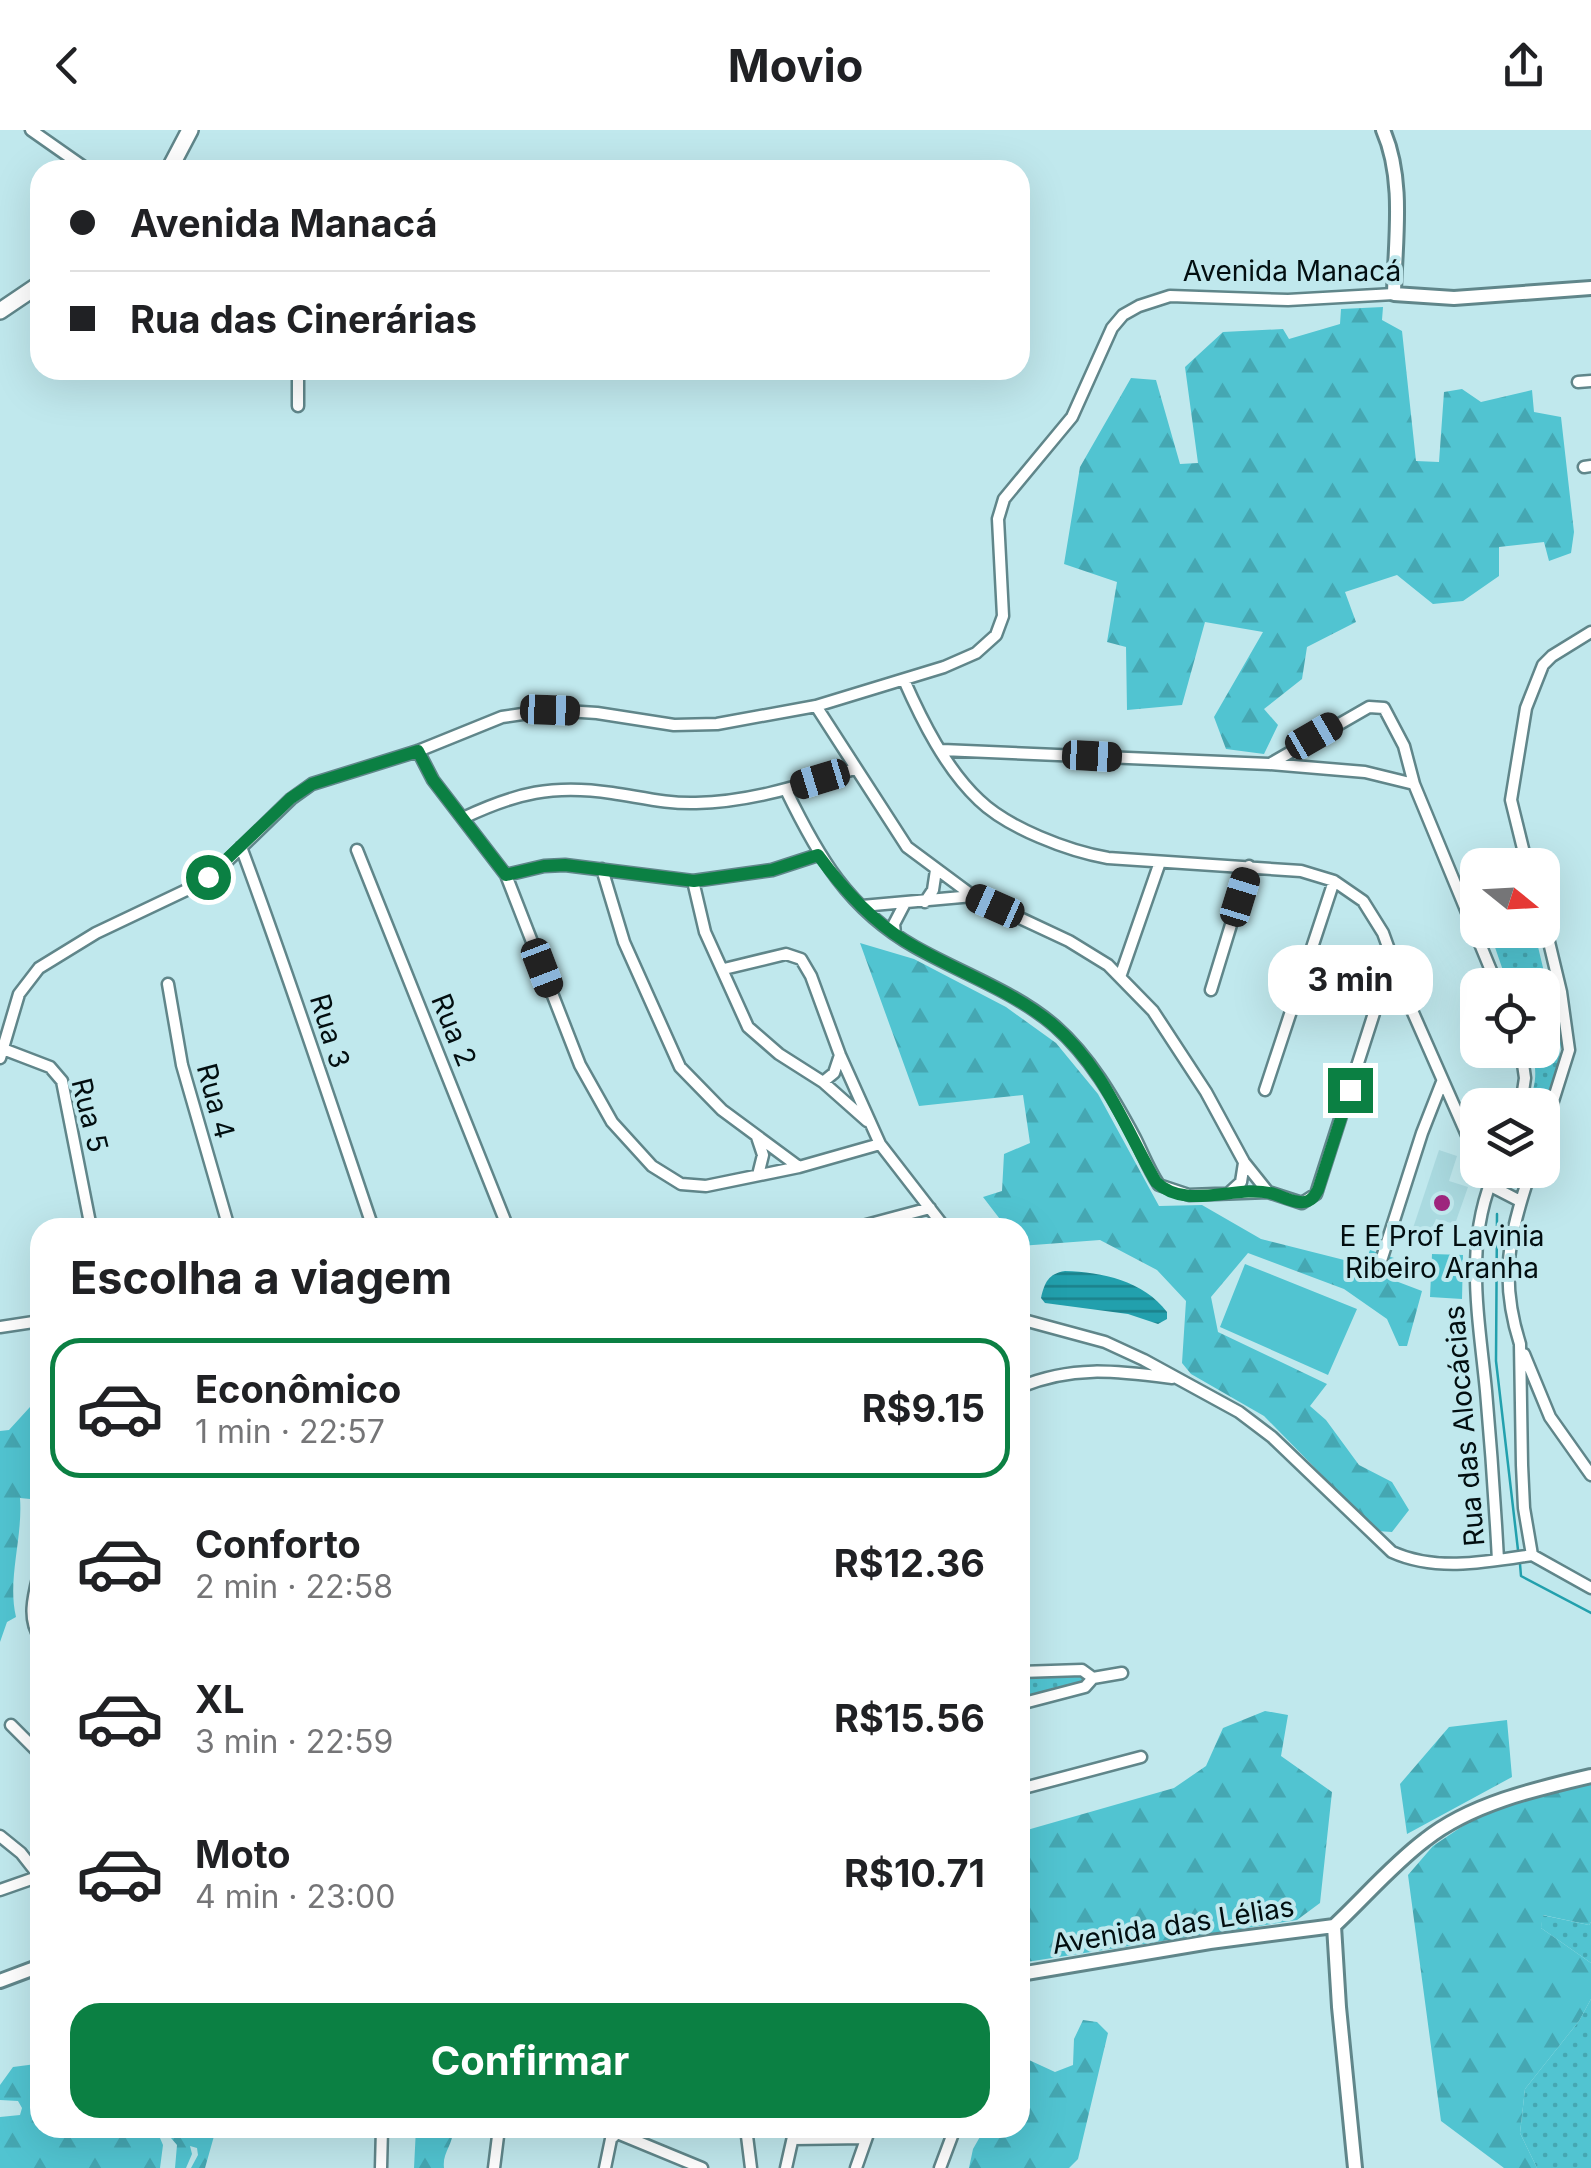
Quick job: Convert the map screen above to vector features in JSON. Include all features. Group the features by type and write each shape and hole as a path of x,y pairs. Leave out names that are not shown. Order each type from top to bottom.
{"main road":[{"path":"174,160 190,130"},
{"path":"0,312 30,291"}],"street":[{"path":"31,130 74,160"},
{"path":"1383,130 1391,152 1396,189 1394,294"},
{"name":"Avenida Manacá","path":"1,1053 19,994 39,968 83,940 197,885 242,848 291,798 312,784 526,712 586,712 697,726 816,706 976,653 1001,625 1004,603 998,540 1002,505 1021,475 1072,416 1103,344 1123,315 1156,299 1170,296 1288,300 1394,294 1454,298 1591,288"},
{"path":"298,380 298,406"},
{"path":"1578,382 1591,381"},
{"path":"1523,848 1511,800 1526,708 1543,665 1591,632"},
{"path":"904,680 942,750 976,798 1035,833 1080,852 1160,862 1301,871 1334,881 1364,900 1384,933 1460,1121"},
{"path":"1269,764 1340,722 1376,705 1384,708 1404,746 1414,784 1490,968"},
{"path":"816,706 907,847 973,896 1095,955 1153,1011 1206,1092 1244,1162 1268,1192"},
{"path":"942,750 1269,764 1365,772 1414,784"},
{"path":"418,751 433,780 506,875 580,1065 601,1107 626,1139 663,1175 682,1184 706,1186 799,1167 880,1144"},
{"path":"463,818 514,796 557,789 692,804 786,790 854,769"},
{"path":"786,790 818,855 862,906 895,934 1036,1012 1064,1034 1106,1086 1159,1185 1188,1195 1268,1192 1302,1203 1310,1200 1318,1190 1392,957"},
{"name":"Rua 3","path":"242,848 369,1218"},
{"name":"Rua 2","path":"357,850 504,1218"},
{"path":"506,875 544,866 694,881 772,870 818,855"},
{"path":"1120,976 1160,862"},
{"path":"1210,990 1249,866"},
{"path":"602,869 624,942 680,1067 722,1110 799,1167"},
{"path":"926,902 933,890 936,870"},
{"path":"694,881 702,920 748,1026 778,1054 823,1082 870,1124"},
{"path":"1264,1090 1334,881"},
{"path":"862,906 973,896"},
{"path":"895,934 894,924 905,903"},
{"path":"1550,948 1569,1050 1557,1088"},
{"path":"724,968 786,954 798,956 812,976 840,1055 880,1144 938,1218"},
{"name":"Rua 4","path":"168,984 182,1065 226,1218"},
{"name":"Rua 5","path":"1,1053 50,1067 62,1081 89,1218"},
{"path":"823,1082 834,1073 840,1055"},
{"path":"1380,1264 1442,1082"},
{"path":"757,1136 764,1156 758,1175"},
{"path":"1229,1193 1241,1182 1244,1162"},
{"name":"Rua das Alocácias","path":"1488,1188 1477,1242 1475,1286 1498,1560"},
{"path":"1495,1188 1520,1201"},
{"path":"1525,1188 1510,1240 1507,1274 1513,1322 1538,1390 1562,1437 1591,1475"},
{"path":"892,1218 930,1208"},
{"path":"1030,1321 1088,1335 1144,1360 1254,1423 1392,1552 1419,1560 1480,1565 1532,1555 1591,1588"},
{"path":"0,1327 30,1323"},
{"path":"1520,1344 1524,1508 1532,1555"},
{"path":"1030,1383 1049,1375 1084,1370 1178,1379"},
{"path":"1521,1395 1538,1390"},
{"path":"1030,1672 1069,1670 1092,1676 1122,1673"},
{"path":"1030,1701 1085,1687 1092,1676"},
{"path":"11,1725 30,1744"},
{"path":"1030,1786 1142,1756"},
{"path":"1355,2168 1338,2007 1334,1926 1439,1830 1517,1796 1591,1776"},
{"path":"0,1836 30,1864"},
{"path":"0,1890 30,1879"},
{"name":"Avenida das Lélias","path":"1030,1972 1334,1926"},
{"path":"0,1981 30,1970"},
{"path":"382,2138 382,2168"},
{"path":"494,2168 498,2138"},
{"path":"605,2168 612,2138"},
{"path":"633,2138 702,2168"},
{"path":"748,2138 752,2168"},
{"path":"786,2168 793,2138"},
{"path":"856,2168 866,2138"},
{"path":"940,2168 950,2138"}],"shaded area":[{"name":"E E Prof Lavinia Ribeiro Aranha","path":"1439,1150 1457,1156 1449,1181 1468,1188 1455,1224 1436,1219 1425,1245 1409,1240"},
{"path":"1065,1271 1107,1276 1134,1286 1158,1301 1167,1312 1167,1319 1158,1324 1128,1314 1045,1303 1041,1298 1046,1283"}],"green space":[{"path":"1383,307 1382,320 1402,331 1416,461 1439,462 1444,392 1462,389 1481,402 1532,390 1534,412 1561,417 1574,532 1571,553 1549,561 1544,542 1499,547 1499,576 1463,601 1433,604 1397,575 1345,592 1356,622 1307,647 1302,679 1264,709 1278,725 1264,754 1226,749 1214,717 1263,632 1205,622 1182,705 1127,710 1126,647 1107,642 1117,582 1064,564 1080,467 1131,378 1156,380 1180,464 1198,463 1185,367 1223,332 1283,329 1289,339 1340,324 1341,309"},
{"path":"860,943 914,959 1006,1007 1056,1043 1098,1094 1159,1206 1202,1205 1261,1239 1364,1265 1370,1250 1394,1258 1393,1280 1422,1291 1407,1346 1399,1346 1387,1319 1344,1289 1248,1253 1211,1297 1218,1332 1327,1384 1310,1406 1326,1420 1359,1465 1392,1482 1409,1510 1392,1532 1377,1531 1264,1416 1191,1374 1182,1363 1186,1301 1157,1270 1100,1240 1030,1245 1030,1218 999,1218 983,1197 1002,1191 1004,1154 1030,1143 1023,1095 919,1106"},
{"path":"1495,948 1538,948 1543,968 1502,968"},
{"path":"1535,1068 1558,1068 1551,1088 1533,1088"},
{"path":"1432,1254 1463,1255 1462,1299 1430,1297"},
{"path":"1245,1264 1357,1309 1328,1375 1220,1327"},
{"path":"30,1407 30,1499 20,1498 13,1588 16,1617 7,1622 0,1642 0,1431 9,1430"},
{"path":"1074,1676 1085,1677 1087,1683 1030,1697 1030,1679"},
{"path":"1265,1711 1288,1715 1281,1756 1332,1792 1320,1903 1297,1920 1030,1961 1030,1829 1174,1788 1206,1766 1223,1728"},
{"path":"1507,1720 1512,1777 1407,1834 1400,1784 1449,1727"},
{"path":"1591,1777 1591,1922 1589,1925 1543,1915 1541,1928 1591,1963 1591,1999 1579,2021 1525,2089 1520,2133 1537,2168 1504,2168 1441,2121 1408,1875 1433,1846 1494,1805"},
{"path":"1542,1915 1589,1925 1591,1922 1591,1963 1541,1928"},
{"path":"1591,1999 1591,2168 1537,2168 1520,2133 1525,2089 1579,2021"},
{"path":"1083,2020 1097,2022 1108,2033 1078,2159 1069,2168 969,2168 979,2138 1030,2138 1030,2060 1055,2072 1073,2065 1074,2039"},
{"path":"30,2065 30,2138 160,2138 160,2168 0,2168 0,2117 20,2115 22,2108 18,2101 0,2100 0,2085 13,2067"},
{"path":"171,2138 213,2138 205,2168 191,2168 198,2155 197,2148 190,2146 192,2154 186,2168 175,2168 177,2145"},
{"path":"416,2138 452,2138 444,2168 414,2168"}],"waterway":[{"path":"1497,1214 1496,1361 1518,1550"},
{"path":"1520,1564 1521,1576 1591,1613"}],"place":[{"name":"E E Prof Lavinia Ribeiro Aranha","path":"1442,1203"}],"route":[{"path":"208,877 291,798 312,784 418,751 433,780 506,875 528,868 565,865 694,881 772,870 818,855 850,894 900,938 1011,997 1064,1034 1106,1086 1156,1182 1170,1191 1205,1196 1268,1192 1302,1203 1310,1200 1318,1190 1350,1090"}]}
